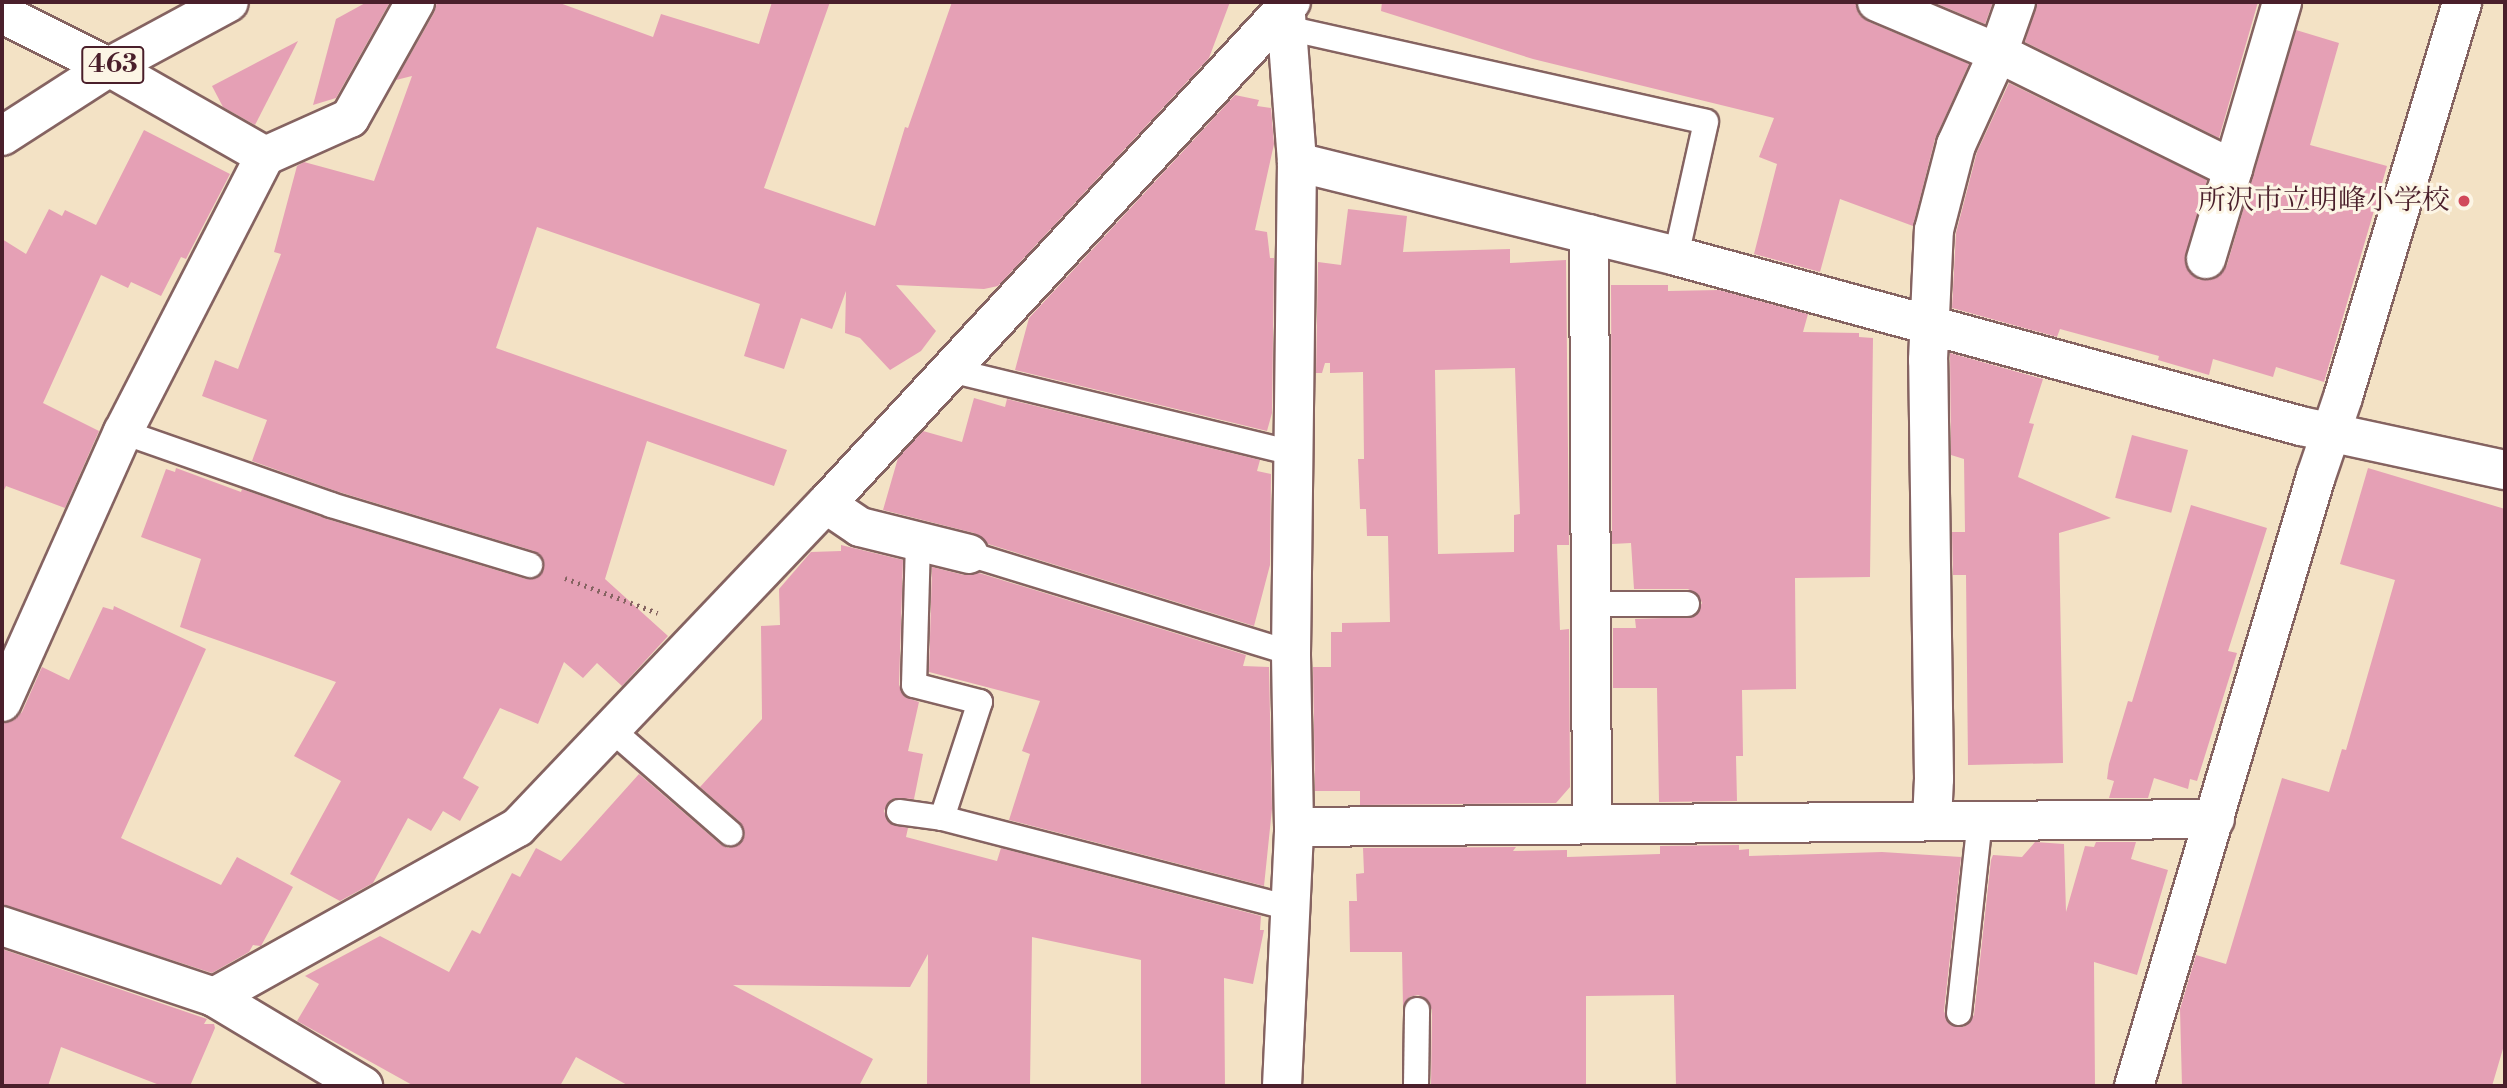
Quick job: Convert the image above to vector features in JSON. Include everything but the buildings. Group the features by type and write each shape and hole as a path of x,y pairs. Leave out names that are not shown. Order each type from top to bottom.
{"main road":[{"name":"463","path":"2,136 109,67 229,2"},
{"path":"2,702 123,432 265,156 351,118 415,2"},
{"path":"1877,2 1998,53 2233,169"},
{"path":"1932,821 1934,779 1930,326 1937,218 1956,145 1998,53 2016,2"},
{"path":"2206,259 2282,2"},
{"path":"2134,1086 2462,2"},
{"path":"1282,1086 1294,827 1292,653 1297,162 1285,8"},
{"path":"214,997 518,827 826,504 1285,8"},
{"path":"2,13 109,67 265,156"},
{"path":"1297,162 1676,256 2332,433 2505,470"},
{"path":"1589,234 1592,824"},
{"path":"826,504 860,527 969,554"},
{"path":"1294,827 2215,819"},
{"path":"2,926 214,997 363,1086"}],"lane":[{"path":"1285,8 1706,121 1676,256"},
{"path":"950,370 1293,453"},
{"path":"123,432 331,505 530,565"},
{"path":"918,543 914,685 980,702 942,818"},
{"path":"969,554 1292,653"},
{"path":"1591,604 1687,604"},
{"path":"612,730 730,833"},
{"path":"899,811 942,818 1290,908"},
{"path":"1959,1013 1980,821"},
{"path":"1416,1086 1417,1010"}],"path":[{"path":"530,565 705,631"}],"place":[{"name":"所沢市立明峰小学校","path":"2464,201"}]}
